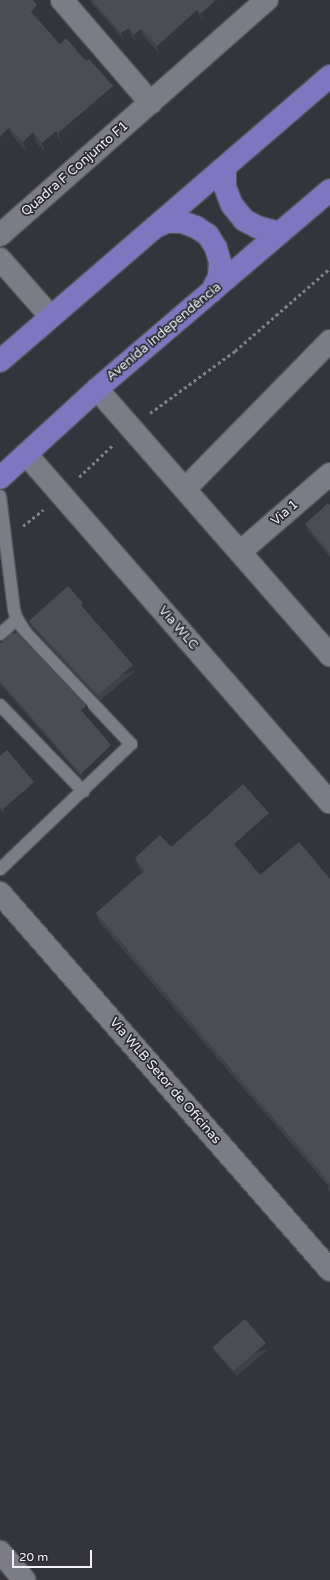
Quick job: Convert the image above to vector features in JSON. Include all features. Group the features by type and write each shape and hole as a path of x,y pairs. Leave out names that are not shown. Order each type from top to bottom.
{"main road":[{"path":"0,361 153,227 225,168 330,76"},
{"path":"225,168 225,187 232,205 244,220 257,227 279,233"},
{"name":"Avenida Independência","path":"0,478 97,389 330,190"},
{"path":"153,227 167,222 182,222 196,227 208,235 216,248 220,262 218,277 212,291"}],"street":[{"path":"62,0 151,102"},
{"name":"Quadra F Conjunto F1","path":"0,235 267,0"},
{"path":"0,259 50,316"},
{"path":"185,489 330,342"},
{"path":"97,389 330,655"},
{"name":"Via WLC","path":"26,454 330,802"},
{"name":"Via 1","path":"240,552 330,474"},
{"name":"Via WLB Setor de Oficinas","path":"0,893 330,1270"},
{"path":"0,1552 24,1580"}],"lane":[{"path":"0,496 14,610 17,619 26,633 131,744 0,869"},
{"path":"0,634 17,619"},
{"path":"0,704 83,790"}],"path":[{"path":"6,541 61,494 130,428 235,351 330,268"}],"building":[{"path":"0,0 33,0 37,5 31,12 60,44 66,38 86,61 89,59 113,86 58,133 56,131 42,143 33,132 23,142 9,128 0,136"},
{"path":"92,0 216,0 200,14 197,10 157,46 141,29 134,35 129,28 121,33"},
{"path":"328,503 330,505 330,553 305,524"},
{"path":"68,586 83,603 81,605 133,665 98,695 29,621"},
{"path":"17,631 87,705 81,710 111,745 81,774 0,681 0,643 13,632 14,634"},
{"path":"7,750 34,782 3,809 0,807 0,756"},
{"path":"243,784 269,813 234,844 260,875 299,842 330,879 330,1183 96,913 145,870 135,858 160,835 171,847"},
{"path":"245,1319 266,1343 234,1371 213,1347"}]}
